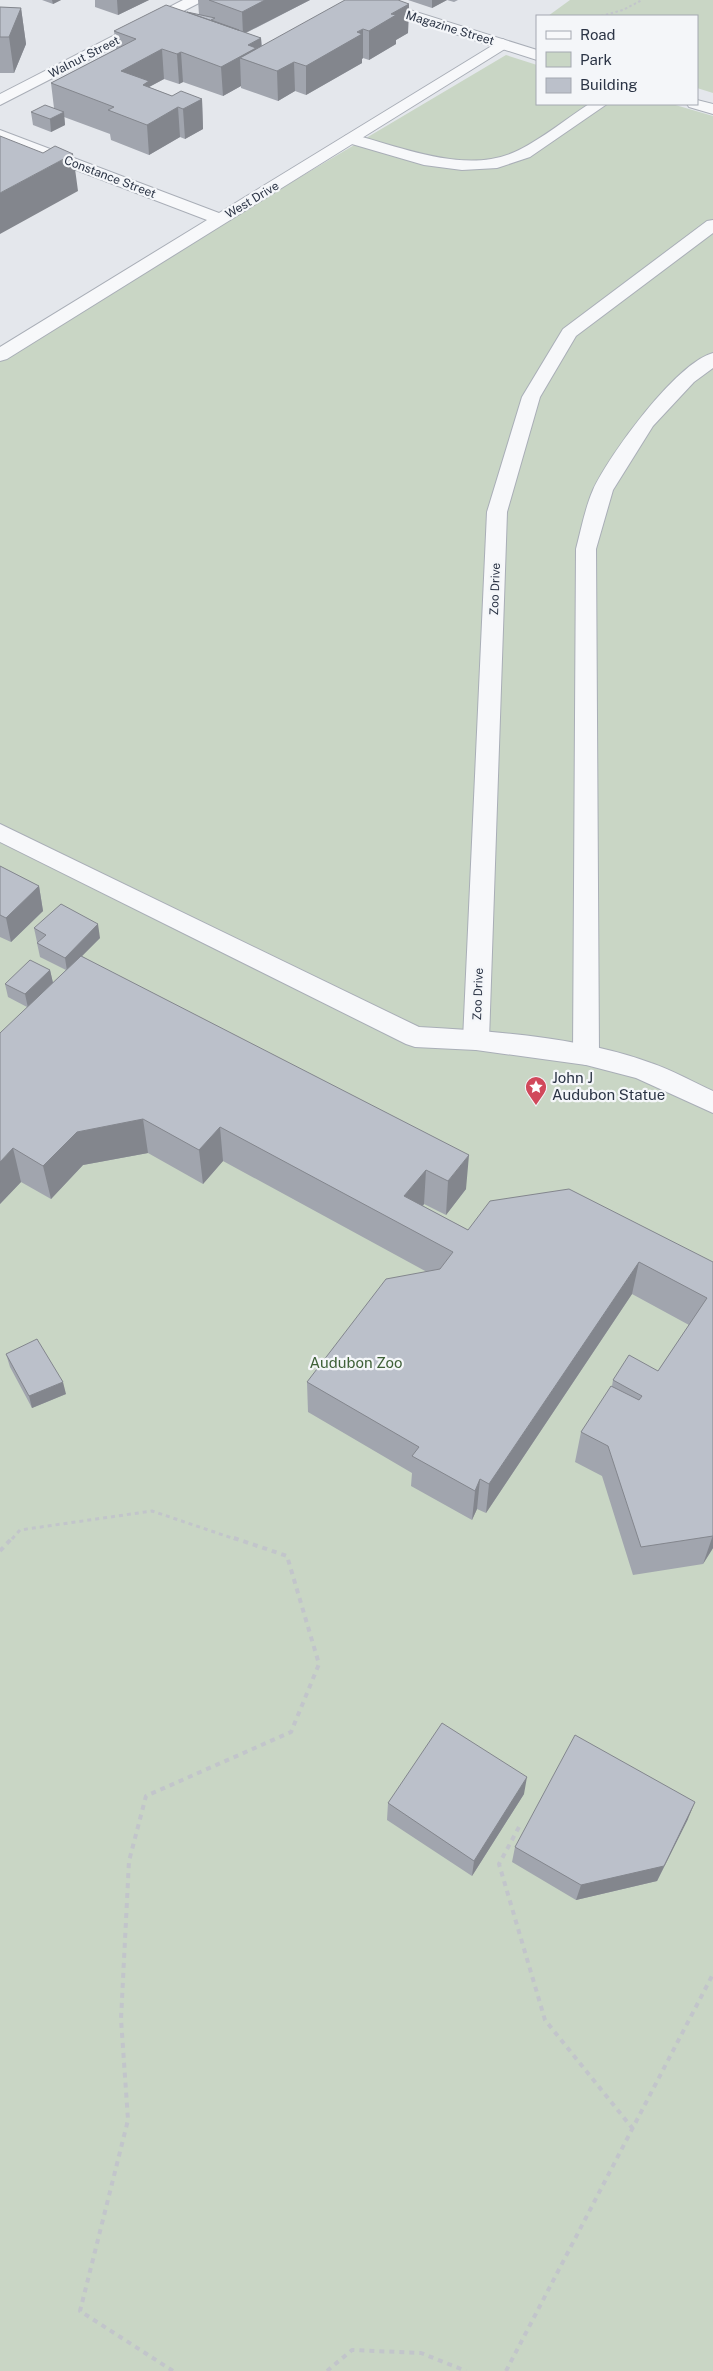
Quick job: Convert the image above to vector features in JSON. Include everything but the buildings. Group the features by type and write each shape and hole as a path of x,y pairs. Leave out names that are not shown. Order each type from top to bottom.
{"street":[{"name":"Walnut Street","path":"0,100 194,0"},
{"name":"Magazine Street","path":"363,0 536,55"},
{"name":"West Drive","path":"0,355 351,140 503,44"},
{"path":"351,140 424,160 462,165 497,163 524,154 598,105"},
{"path":"698,105 713,109"},
{"name":"Constance Street","path":"0,135 220,219"},
{"name":"Zoo Drive","path":"476,1040 497,512 531,397 570,333 713,225"},
{"path":"586,1055 586,549 603,490 645,423 687,378 713,358"},
{"path":"0,832 416,1037 476,1040 586,1055 643,1070 713,1103"}],"path":[{"path":"605,15 624,10 642,0"},
{"path":"0,1551 20,1530 152,1511 287,1556 319,1664 291,1732 146,1796 129,1861 122,2019 128,2120 80,2311 173,2371"},
{"path":"519,1827 499,1864 545,2020 633,2129"},
{"path":"506,2371 713,1974"},
{"path":"327,2371 352,2350 421,2353 466,2371"}],"green space":[{"path":"570,0 713,0 713,93 698,88 698,15 549,15"},
{"name":"Audubon Zoo","path":"506,55 536,65 536,105 675,105 713,116 713,2371 0,2371 0,355"}],"place":[{"name":"John J Audubon Statue","path":"536,1106"}]}
